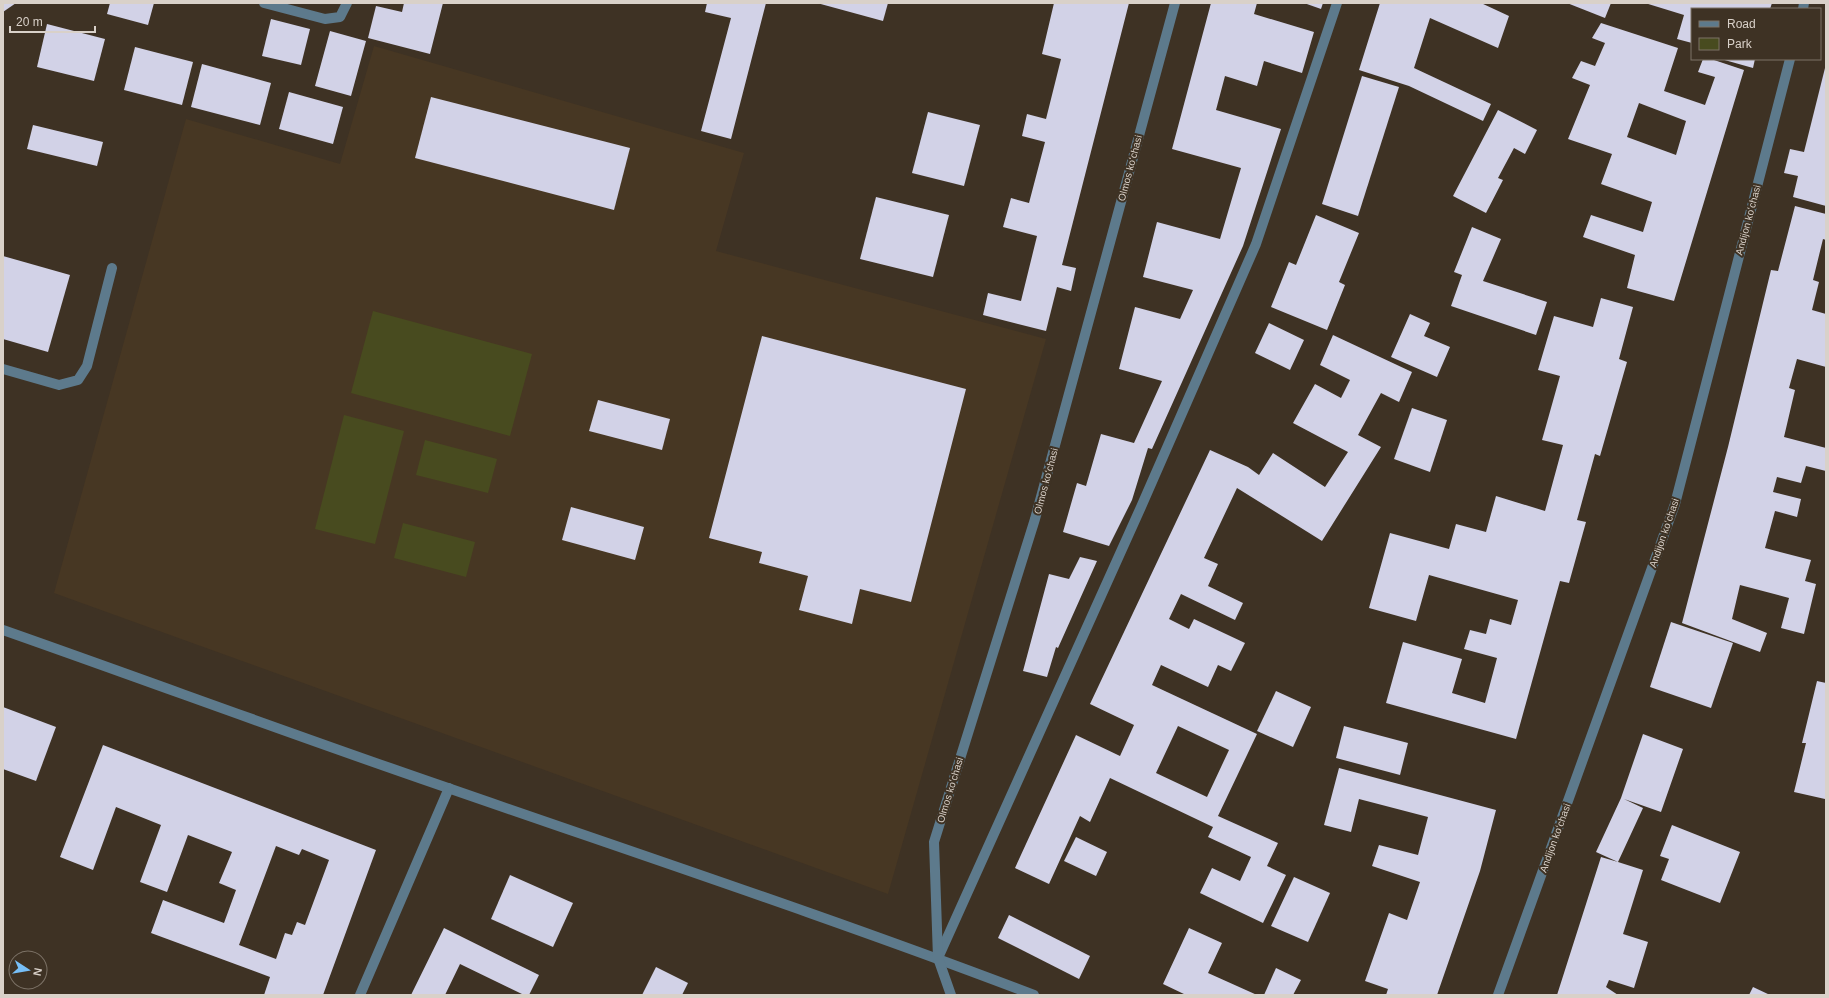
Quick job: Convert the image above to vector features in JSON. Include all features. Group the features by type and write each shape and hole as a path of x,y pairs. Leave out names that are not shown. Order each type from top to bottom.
{"street":[{"path":"264,3 325,19 340,17 347,3"},
{"name":"Olmos koʻchasi","path":"951,995 938,958 934,842 1036,519 1175,3"},
{"path":"938,958 1138,515 1256,244 1337,3"},
{"name":"Andijon koʻchasi","path":"1498,995 1674,504 1790,60"},
{"path":"3,369 59,385 78,380 87,366 112,268"},
{"path":"3,630 449,788 575,830 938,958 1034,995"},
{"path":"360,995 449,788"}],"shaded area":[{"path":"374,46 744,153 716,251 1046,339 888,894 54,593 186,119 340,164"}],"green space":[{"path":"373,311 532,354 510,436 351,393"},
{"path":"344,415 404,431 375,544 315,529"},
{"path":"425,440 497,459 488,493 416,475"},
{"path":"403,523 475,542 466,577 394,558"}],"building":[{"path":"3,3 16,3 3,12"},
{"path":"110,3 154,3 148,25 107,14"},
{"path":"404,3 443,3 430,54 368,38 376,6 402,12"},
{"path":"707,3 766,3 731,139 701,131 731,18 705,12"},
{"path":"817,3 888,3 883,21"},
{"path":"1054,3 1129,3 1062,265 1076,268 1071,291 1057,287 1046,331 983,315 988,293 1021,301 1037,236 1003,227 1011,198 1029,203 1045,142 1022,136 1027,114 1046,119 1061,59 1042,54"},
{"path":"1211,3 1257,3 1254,14 1314,32 1302,73 1264,61 1257,86 1225,76 1216,110 1281,129 1243,246 1152,449 1148,448 1132,500 1109,546 1063,532 1077,483 1086,486 1101,434 1134,443 1162,381 1119,369 1135,307 1180,319 1193,290 1143,277 1157,222 1220,239 1241,168 1172,149"},
{"path":"1304,3 1323,3 1321,9"},
{"path":"1380,3 1481,3 1509,16 1498,48 1430,18 1414,68 1491,104 1483,121 1409,86 1359,70"},
{"path":"1567,3 1611,3 1605,18"},
{"path":"1645,3 1772,3 1770,8 1691,8 1691,43 1677,39 1684,15"},
{"path":"271,19 310,29 301,65 262,56"},
{"path":"1601,23 1678,48 1664,91 1705,105 1715,77 1698,72 1703,60 1714,60 1744,70 1674,301 1627,288 1635,255 1583,237 1591,215 1643,232 1652,202 1601,184 1612,154 1568,139 1590,85 1572,78 1581,61 1595,66 1605,43 1592,38","holes":["1639,103 1686,121 1676,155 1627,137"]},
{"path":"47,24 105,39 94,81 37,67"},
{"path":"330,31 366,41 351,96 315,86"},
{"path":"135,47 193,62 182,105 124,90"},
{"path":"1725,60 1755,60 1753,68"},
{"path":"202,64 271,83 260,125 191,107"},
{"path":"1825,68 1826,206 1793,197 1798,176 1784,173 1790,149 1804,152"},
{"path":"1362,76 1399,87 1358,216 1322,204"},
{"path":"289,92 343,107 333,144 279,129"},
{"path":"431,97 630,148 614,210 415,158"},
{"path":"1498,110 1537,130 1525,154 1514,148 1498,178 1503,180 1486,213 1453,196"},
{"path":"928,112 980,125 964,186 912,173"},
{"path":"33,125 103,142 97,166 27,149"},
{"path":"876,197 949,215 933,277 860,259"},
{"path":"1795,206 1826,214 1826,240 1823,239 1813,280 1819,282 1812,310 1826,314 1826,367 1797,359 1789,388 1795,390 1784,437 1826,448 1826,471 1806,466 1801,483 1777,477 1773,492 1801,499 1797,517 1775,511 1765,548 1811,560 1805,581 1816,584 1804,634 1781,628 1789,598 1740,585 1732,619 1767,633 1760,652 1682,623 1728,447 1771,270 1778,271"},
{"path":"1316,215 1359,233 1339,282 1345,285 1327,330 1271,307 1289,262 1296,265"},
{"path":"1472,227 1501,239 1483,281 1547,302 1536,335 1451,306 1462,275 1454,272"},
{"path":"3,256 70,275 48,352 3,339"},
{"path":"1601,298 1633,307 1619,359 1627,362 1600,456 1595,454 1577,520 1586,522 1569,583 1560,581 1516,739 1386,703 1403,642 1462,659 1452,693 1485,703 1497,658 1464,649 1470,630 1486,634 1490,619 1511,625 1518,600 1429,575 1416,621 1369,608 1390,533 1449,549 1456,524 1486,532 1496,496 1545,511 1563,445 1542,440 1560,376 1538,370 1554,316 1593,327"},
{"path":"1410,314 1430,323 1424,336 1450,347 1437,377 1391,357"},
{"path":"1269,323 1304,340 1290,370 1255,353"},
{"path":"1333,335 1412,372 1399,402 1381,393 1358,435 1381,447 1322,541 1237,488 1204,558 1218,564 1208,586 1243,603 1235,620 1181,594 1169,619 1189,629 1194,619 1245,643 1231,671 1218,665 1208,687 1161,665 1152,685 1257,734 1218,816 1278,843 1267,866 1286,875 1263,923 1200,893 1212,868 1240,881 1251,857 1208,837 1213,827 1110,778 1090,822 1080,816 1049,884 1015,868 1076,735 1120,756 1134,725 1090,704 1210,450 1248,467 1259,475 1273,453 1325,487 1348,452 1293,423 1315,384 1341,398 1350,380 1320,365","holes":["1178,726 1229,750 1207,797 1156,773"]},
{"path":"762,336 966,389 911,602 860,589 852,624 799,610 808,576 759,563 762,552 709,538"},
{"path":"598,400 670,419 662,450 589,431"},
{"path":"1412,408 1447,420 1430,472 1394,459"},
{"path":"571,507 644,527 635,560 562,540"},
{"path":"1080,557 1097,561 1058,648 1056,647 1047,677 1023,671 1049,574 1069,579"},
{"path":"1671,622 1733,643 1711,708 1650,687"},
{"path":"1817,681 1826,683 1825,799 1794,792 1806,743 1802,743"},
{"path":"1276,691 1311,707 1293,747 1257,731"},
{"path":"3,707 56,727 36,781 3,769"},
{"path":"1344,726 1408,743 1400,775 1336,758"},
{"path":"1643,734 1683,749 1661,812 1624,799 1643,808 1618,862 1596,852 1621,798"},
{"path":"103,745 376,850 323,995 264,995 270,977 151,933 163,900 224,923 236,890 219,883 232,852 188,835 167,892 140,882 161,825 116,807 93,870 60,857","holes":["276,846 299,855 302,849 329,860 305,925 297,922 292,935 285,933 276,959 239,945"]},
{"path":"1339,768 1496,810 1480,871 1437,995 1386,995 1388,989 1365,981 1389,913 1407,920 1420,882 1372,866 1379,845 1418,855 1428,817 1359,799 1351,832 1324,825"},
{"path":"1672,825 1740,852 1720,903 1661,880 1669,859 1660,856"},
{"path":"1076,837 1107,852 1096,876 1064,861"},
{"path":"1601,857 1643,870 1623,934 1648,942 1634,988 1609,980 1606,987 1618,995 1557,995"},
{"path":"510,875 573,903 553,947 491,919"},
{"path":"1294,877 1330,893 1308,942 1271,926"},
{"path":"1009,915 1090,956 1079,979 998,938"},
{"path":"444,928 539,975 529,995 524,995 460,964 445,995 411,995"},
{"path":"1189,928 1222,943 1208,973 1257,995 1186,995 1163,984"},
{"path":"656,967 688,983 682,995 642,995"},
{"path":"1276,968 1301,980 1293,995 1264,995"},
{"path":"1753,987 1770,995 1749,995"}]}
